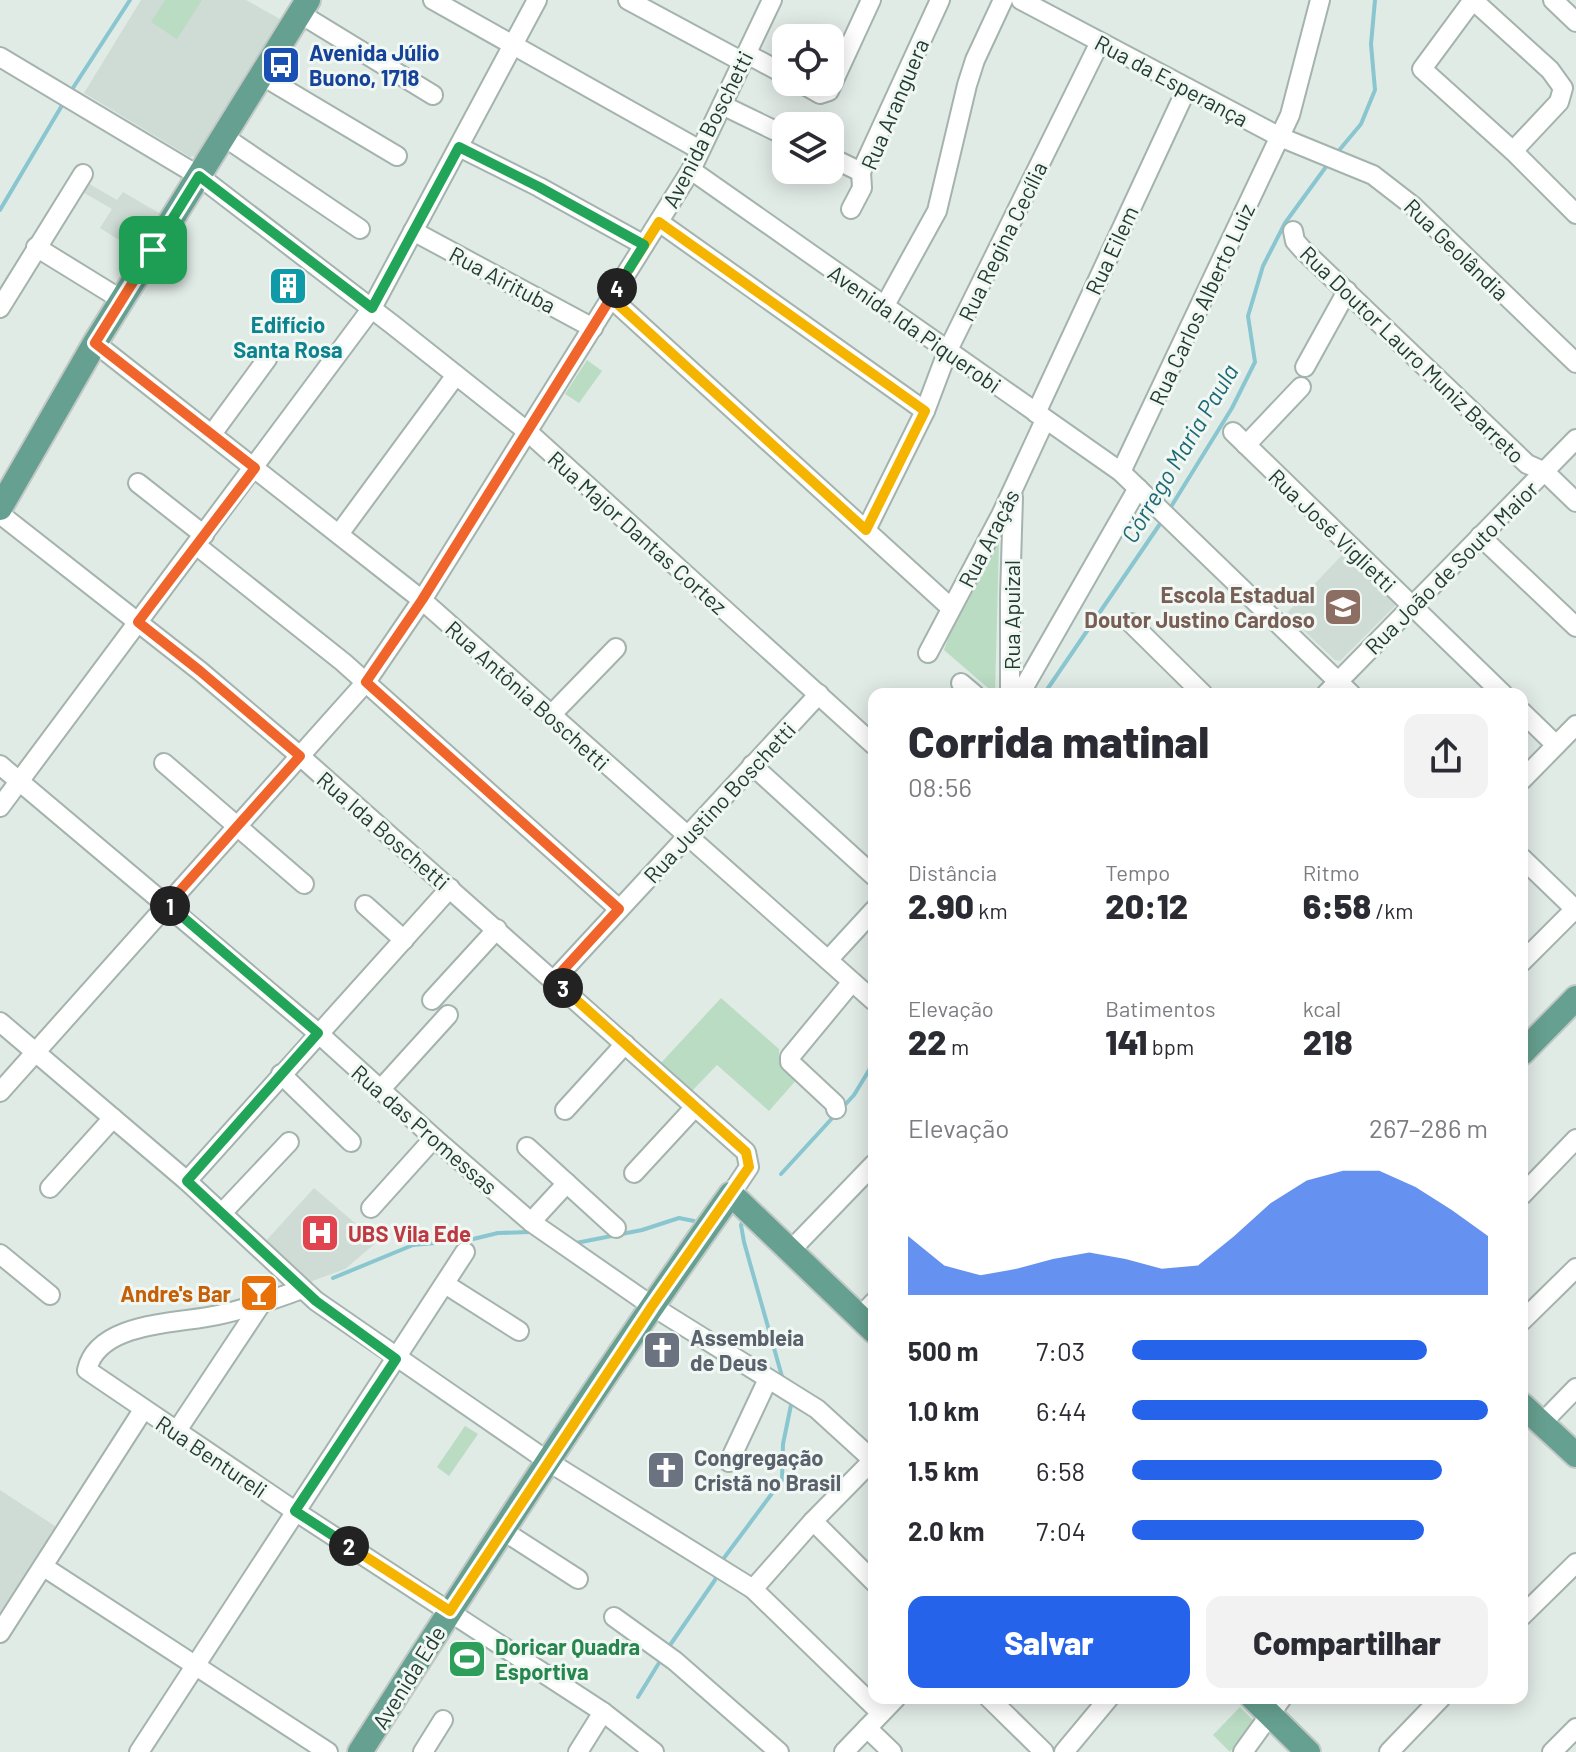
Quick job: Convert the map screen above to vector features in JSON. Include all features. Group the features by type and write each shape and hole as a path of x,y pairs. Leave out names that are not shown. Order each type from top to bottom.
{"main road":[{"path":"0,508 95,343 304,7"},
{"path":"1528,1047 1576,998"},
{"path":"731,1194 868,1316"},
{"name":"Avenida Ede","path":"360,1752 502,1530 731,1194"},
{"path":"1528,1410 1576,1455"},
{"path":"1268,1704 1308,1752"}],"street":[{"path":"433,0 700,150"},
{"path":"0,807 372,308 537,0"},
{"path":"628,0 772,69"},
{"name":"Avenida Boschetti","path":"0,1092 366,682 422,600 691,170 772,0"},
{"path":"844,58 871,0"},
{"name":"Rua Aranguera","path":"851,209 862,188 861,172 940,0"},
{"path":"884,307 937,211 967,85 1003,0"},
{"name":"Rua da Esperança","path":"1021,0 1280,137 1333,158"},
{"path":"1513,151 1559,102 1563,88 1550,70 1473,0 1422,69 1513,151 1576,214"},
{"path":"1553,0 1576,22"},
{"name":"Rua Carlos Alberto Luiz","path":"1121,472 1280,137 1296,97 1316,1"},
{"path":"304,7 433,95"},
{"name":"Rua Regina Cecília","path":"866,530 925,411 948,350 1100,42"},
{"name":"Rua Major Dantas Cortez","path":"0,57 199,176 372,308 528,432 868,739"},
{"path":"261,75 397,156"},
{"name":"Rua Eilem","path":"1040,417 1187,88"},
{"path":"722,105 772,129"},
{"path":"223,136 360,229"},
{"path":"459,147 644,245"},
{"name":"Rua Geolândia","path":"1333,158 1373,175 1396,192 1576,363"},
{"path":"844,164 861,172"},
{"name":"Avenida Ida Piquerobi","path":"691,170 1121,472 1336,688"},
{"path":"0,308 83,174"},
{"path":"659,222 925,411"},
{"name":"Rua Airituba","path":"413,231 593,328"},
{"name":"Rua Doutor Lauro Muniz Barreto","path":"1293,231 1295,241 1302,249 1527,464 1545,472 1576,502"},
{"path":"36,247 122,300"},
{"path":"1305,367 1347,291"},
{"path":"611,298 951,608"},
{"name":"Rua Antônia Boschetti","path":"95,343 422,600 868,996"},
{"path":"212,434 267,359"},
{"path":"339,534 456,375"},
{"name":"Rua José Viglietti","path":"1301,387 1240,438 1497,688"},
{"name":"Rua Araçás","path":"928,653 1013,488 1040,417"},
{"name":"Rua João de Souto Maior","path":"1340,688 1412,606 1576,439"},
{"path":"138,483 619,909"},
{"name":"Rua Apuizal","path":"1010,688 1013,488"},
{"path":"1023,688 1138,488"},
{"name":"Rua Ida Boschetti","path":"0,514 200,671 300,756 746,1152 749,1163"},
{"path":"1480,536 1576,627"},
{"path":"1131,623 1197,688"},
{"path":"551,715 616,648"},
{"name":"Rua Justino Boschetti","path":"554,980 819,694"},
{"path":"1528,718 1556,745"},
{"path":"1528,774 1576,725"},
{"path":"164,763 304,884"},
{"name":"Rua das Promessas","path":"0,765 318,1033 531,1222 652,1306 826,1416 868,1454"},
{"path":"752,765 868,871"},
{"path":"1528,864 1575,909 1528,956"},
{"path":"187,1181 450,888"},
{"path":"365,905 404,940"},
{"path":"828,960 868,917"},
{"path":"432,1000 497,929"},
{"path":"836,1109 835,1104 790,1062 792,1054 852,982"},
{"path":"380,1090 448,1015"},
{"path":"0,1022 187,1181 302,1289 396,1359 549,1462 753,1589 868,1700"},
{"path":"565,1110 625,1044"},
{"path":"281,1074 351,1142"},
{"path":"634,1173 695,1107"},
{"path":"50,1188 113,1118"},
{"path":"371,1208 434,1138"},
{"path":"1528,1189 1576,1139"},
{"path":"222,1213 289,1142"},
{"path":"527,1147 616,1228"},
{"name":"Avenida Ede","path":"731,1194 749,1163"},
{"path":"791,1250 868,1170"},
{"path":"531,1222 567,1183"},
{"path":"139,1752 465,1252"},
{"path":"0,1254 50,1295"},
{"path":"1528,1315 1576,1268"},
{"path":"445,1284 519,1331"},
{"path":"172,1304 188,1320 261,1304 302,1289"},
{"path":"176,1432 261,1304"},
{"name":"Rua Bentureli","path":"188,1320 155,1325 103,1344 88,1365 89,1373 603,1712 654,1752"},
{"path":"729,1462 781,1387"},
{"path":"1542,1423 1576,1388"},
{"path":"0,1633 143,1410"},
{"path":"753,1589 813,1521 868,1466"},
{"path":"813,1521 868,1576"},
{"path":"502,1530 578,1579"},
{"path":"1528,1610 1576,1563"},
{"path":"44,1567 328,1752"},
{"path":"614,1617 675,1661 779,1752"},
{"path":"872,1704 881,1713"},
{"path":"844,1752 890,1704"},
{"path":"995,1704 1044,1752"},
{"path":"1064,1752 1104,1704"},
{"path":"1243,1752 1268,1704"},
{"path":"1389,1752 1435,1704"},
{"path":"578,1752 603,1712"},
{"path":"423,1752 443,1720"},
{"path":"867,1728 892,1752"},
{"path":"1552,1752 1576,1728"}],"shaded area":[{"path":"141,0 246,0 280,19 197,155 190,157 84,93"},
{"path":"86,182 117,200 123,192 159,213 135,250 100,228 112,209 81,191"},
{"name":"Escola Estadual Doutor Justino Cardoso","path":"1344,553 1395,602 1395,606 1340,661 1335,660 1286,614"},
{"name":"UBS Vila Ede","path":"314,1188 377,1242 345,1269 307,1283 264,1243"},
{"path":"0,1490 58,1528 0,1612"}],"green space":[{"path":"165,0 202,0 177,39 151,22"},
{"path":"587,360 602,371 579,403 565,394"},
{"path":"999,543 995,688 988,688 944,650"},
{"path":"721,998 779,1049 779,1061 799,1077 769,1111 717,1065 691,1092 660,1064"},
{"path":"465,1426 478,1434 449,1476 437,1467"},
{"path":"1240,1707 1253,1720 1230,1752 1213,1735"}],"waterway":[{"path":"71,91 130,0"},
{"name":"Córrego Maria Paula","path":"1336,154 1361,124 1375,90 1371,44 1375,0"},
{"path":"0,210 64,102"},
{"name":"Córrego Maria Paula","path":"1169,510 1232,408 1255,362 1248,316 1263,266 1285,223 1328,164"},
{"name":"Córrego Maria Paula","path":"1048,688 1162,521"},
{"name":"Córrego Maria Paula","path":"842,1108 868,1072"},
{"name":"Córrego Maria Paula","path":"781,1174 836,1114"},
{"path":"576,1243 642,1230 679,1218 694,1221"},
{"name":"Córrego Maria Paula","path":"743,1221 744,1242 783,1380"},
{"path":"333,1278 413,1245 469,1240 498,1233 530,1232"},
{"name":"Córrego Maria Paula","path":"721,1562 782,1480 783,1444 790,1400"},
{"name":"Córrego Maria Paula","path":"668,1648 715,1580 717,1572"},
{"name":"Córrego Maria Paula","path":"638,1697 662,1658"}],"place":[{"name":"Avenida Júlio Buono, 1718","path":"281,65"},
{"name":"Edifício Santa Rosa","path":"288,286"},
{"name":"Escola Estadual Doutor Justino Cardoso","path":"1343,607"},
{"name":"UBS Vila Ede","path":"320,1233"},
{"name":"Andre's Bar","path":"259,1293"},
{"name":"Assembleia de Deus","path":"662,1350"},
{"name":"Congregação Cristã no Brasil","path":"666,1470"},
{"name":"Doricar Quadra Esportiva","path":"467,1659"}],"route":[{"path":"153,250 95,343 255,468 138,622 300,756 168,904 318,1033 187,1181 316,1301 396,1359 295,1511 450,1611 652,1306 744,1176 749,1167 749,1157 554,980 619,909 366,682 429,589 631,265 644,245 659,222 925,411 866,530 611,298 644,245 459,147 372,308 199,176 153,250"}]}
